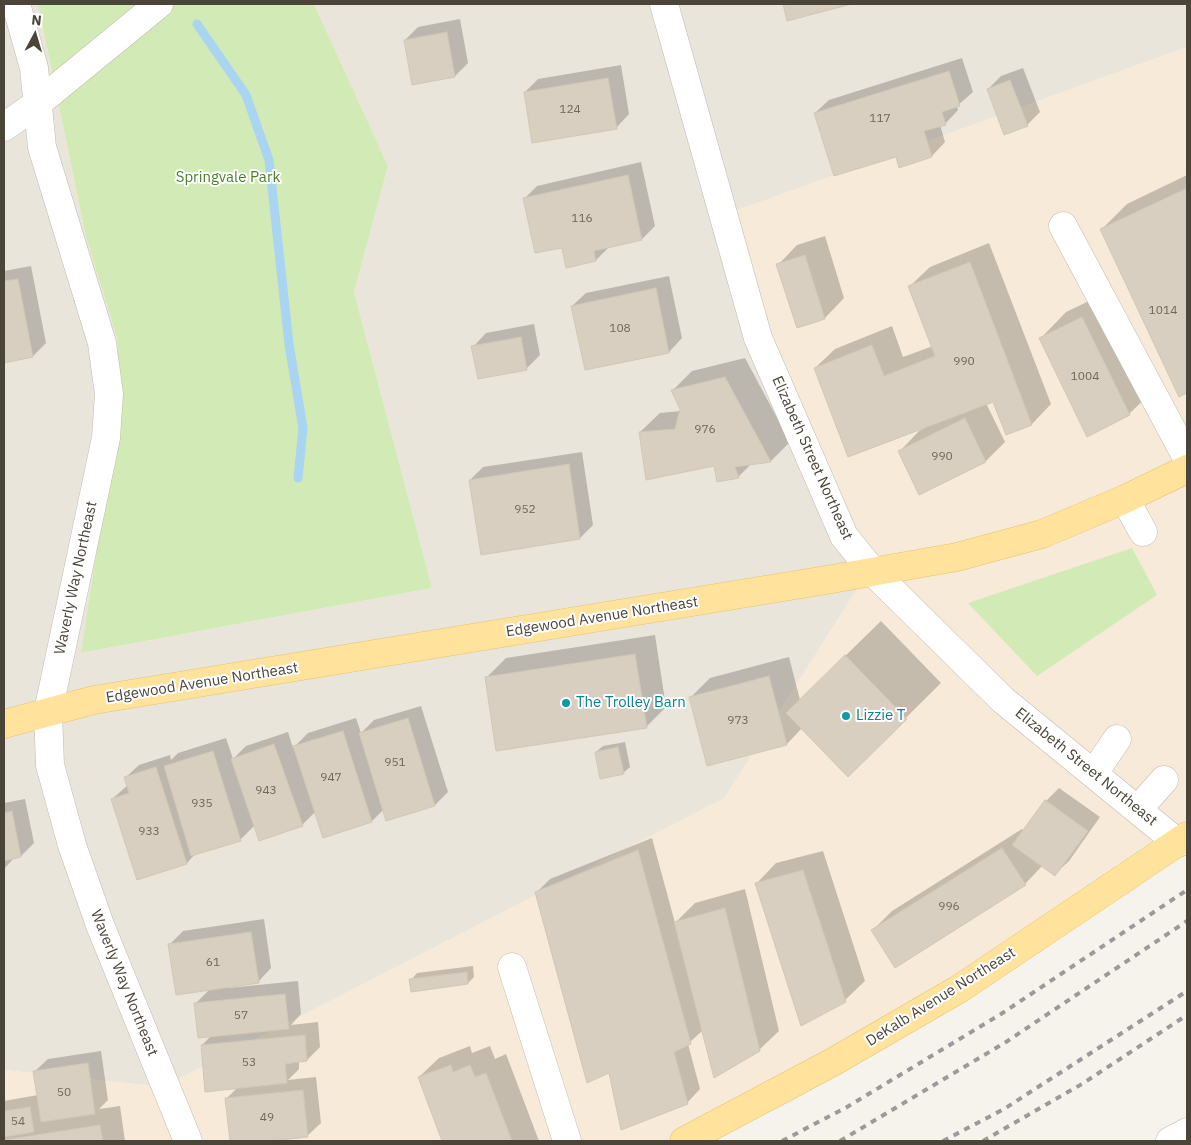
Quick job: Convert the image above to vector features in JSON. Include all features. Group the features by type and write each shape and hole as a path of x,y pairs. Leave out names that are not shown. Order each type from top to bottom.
{"main road":[{"name":"Edgewood Avenue Northeast","path":"4,724 94,700 957,557 1042,534 1125,499 1187,469"},
{"name":"DeKalb Avenue Northeast","path":"684,1141 833,1062 959,989 1183,839"}],"street":[{"name":"Waverly Way Northeast","path":"16,4 34,68 42,147 102,343 109,394 106,438 48,712 50,765 72,845 100,925 188,1141"},
{"path":"4,127 38,103 158,4"},
{"name":"Elizabeth Street Northeast","path":"664,4 758,338 844,536 873,572 1003,700 1138,809 1183,839"},
{"path":"1062,226 1187,458"},
{"path":"1125,499 1143,532"},
{"path":"1094,773 1117,739"},
{"path":"1138,809 1164,780"},
{"path":"512,967 567,1141"},
{"path":"1170,1141 1187,1132"}],"shaded area":[{"path":"4,4 38,4 86,237 117,338 119,409 82,653 432,588 354,292 388,166 314,4 1187,4 1187,47 722,216 862,581 725,798 163,1087 4,1070"},
{"path":"1187,47 1187,840 791,1102 703,1141 4,1141 4,1070 163,1087 724,798 862,581 721,216"}],"green space":[{"name":"Springvale Park","path":"38,4 314,4 388,166 354,292 432,588 81,653 119,409 117,338 86,237"},
{"path":"1132,548 1157,595 1037,676 968,603"}],"building":[{"path":"783,4 852,4 787,21"},
{"path":"447,32 455,77 412,85 404,40"},
{"path":"949,71 960,106 942,112 946,125 924,131 932,157 899,168 896,157 834,176 814,113"},
{"path":"608,78 617,129 532,143 524,92"},
{"path":"1010,80 1028,126 1004,135 987,89"},
{"path":"628,175 642,240 594,251 596,261 566,268 562,248 535,253 523,198"},
{"path":"1187,188 1187,393 1179,397 1100,229"},
{"path":"805,255 825,319 797,328 776,264"},
{"path":"970,262 1032,425 1006,435 993,402 848,457 814,368 872,345 884,376 935,356 908,286"},
{"path":"18,279 33,357 4,363 4,281"},
{"path":"656,288 669,353 585,370 571,306"},
{"path":"1082,317 1130,415 1087,437 1039,338"},
{"path":"521,337 527,370 478,379 471,346"},
{"path":"725,377 771,462 735,467 739,478 717,482 714,466 646,480 639,432 675,429 680,409 671,390"},
{"path":"965,418 986,462 919,495 898,451"},
{"path":"569,464 580,539 481,555 469,480"},
{"name":"The Trolley Barn","path":"635,654 647,728 496,751 485,677"},
{"name":"Lizzie T","path":"845,655 907,719 848,777 786,713"},
{"path":"769,676 787,745 707,766 689,697"},
{"path":"408,718 435,806 386,821 359,733"},
{"path":"343,731 372,822 323,838 293,746"},
{"path":"274,744 303,826 259,841 231,759"},
{"path":"618,747 624,774 600,779 595,752"},
{"path":"213,751 241,841 191,856 164,766"},
{"path":"156,767 187,864 137,880 111,799 129,793 124,777"},
{"path":"1045,800 1088,831 1055,876 1012,845"},
{"path":"12,811 21,857 4,861 4,813"},
{"path":"1002,848 1026,885 895,968 871,930"},
{"path":"638,850 691,1044 674,1052 688,1104 621,1130 609,1073 587,1083 535,892"},
{"path":"803,870 846,1002 801,1026 755,883"},
{"path":"725,908 760,1051 714,1078 674,922"},
{"path":"251,932 259,983 176,995 168,944"},
{"path":"467,972 468,984 411,992 409,979"},
{"path":"285,994 289,1029 198,1038 194,1003"},
{"path":"305,1035 307,1061 285,1064 287,1083 205,1092 201,1045"},
{"path":"88,1063 95,1114 41,1122 33,1071"},
{"path":"451,1065 453,1072 470,1065 475,1077 486,1073 512,1141 442,1141 418,1077"},
{"path":"303,1090 308,1137 270,1141 230,1141 225,1098"},
{"path":"30,1107 34,1132 4,1137 4,1111"},
{"path":"100,1125 103,1141 4,1141 4,1140"}],"waterway":[{"path":"197,24 246,95 269,160 289,344 303,428 298,478"}],"railway":[{"path":"782,1141 847,1107 1001,1014 1187,890"},
{"path":"840,1141 1006,1042 1187,921"},
{"path":"943,1141 1004,1109 1187,991"},
{"path":"983,1141 1082,1084 1187,1015"}],"place":[{"name":"The Trolley Barn","path":"566,703"},
{"name":"Lizzie T","path":"846,716"}]}
